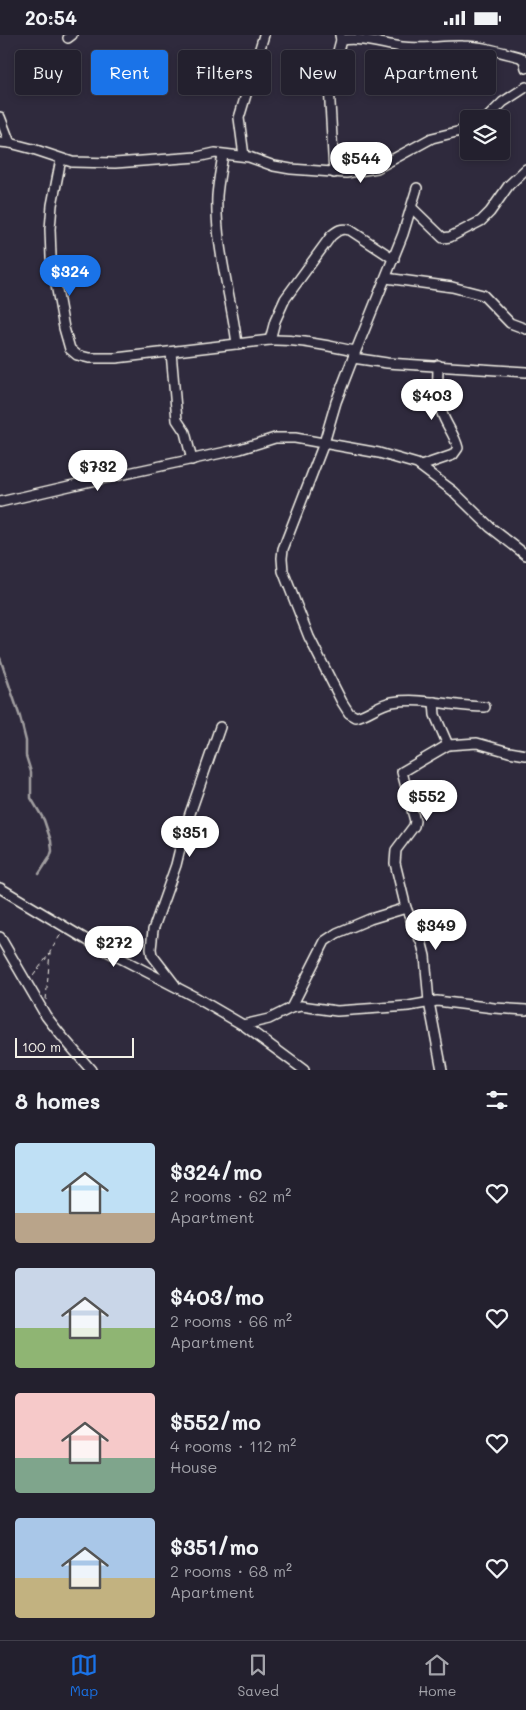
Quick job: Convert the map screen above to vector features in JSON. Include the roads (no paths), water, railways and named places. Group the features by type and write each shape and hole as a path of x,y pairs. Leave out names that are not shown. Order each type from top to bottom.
{"street":[{"path":"244,155 239,118 264,35"},
{"path":"334,173 328,94 330,77 341,38 366,39 403,47 442,48 461,45 481,47 520,57 524,60 526,68"},
{"path":"520,57 526,48"},
{"path":"496,110 526,87"},
{"path":"0,117 10,143"},
{"path":"0,142 10,143 72,163 115,163 197,157 215,153 244,155 274,166 334,173 355,173 377,168 432,138 460,131"},
{"path":"224,155 217,197 219,237 234,314 237,345"},
{"path":"61,159 52,205 50,257 64,329 70,349 77,355 89,358 116,358 270,340 302,341 387,363 526,372"},
{"path":"412,208 443,237 450,237 484,218 509,185 526,169"},
{"path":"417,189 394,259 336,402 324,443 283,549 283,571 309,637 349,713 356,717 362,716 391,702 422,701 485,707"},
{"path":"270,340 284,299 331,236 338,230 350,230 394,259"},
{"path":"386,278 452,287 483,295 510,323 526,329"},
{"path":"171,352 177,420 185,432 192,460"},
{"path":"421,465 453,455 458,448 439,404 438,365"},
{"path":"0,503 82,483 240,449 282,437 379,453 421,465 453,491 490,527 526,555"},
{"path":"434,702 437,722 448,745"},
{"path":"177,987 152,955 153,930 176,865 185,828 220,727"},
{"path":"442,1070 429,1002 424,950 406,908 395,863 396,850 414,826 415,821 402,772 448,745 477,743 526,755"},
{"path":"0,888 119,958 177,987 243,1025 304,1070"},
{"path":"290,1008 324,941 337,933 370,919 406,908"},
{"path":"0,937 44,1013 91,1070"},
{"path":"243,1025 269,1019 290,1008 301,1006 337,1011 409,1006 437,1001 494,1008 526,1009"}],"waterway":[{"path":"0,658 26,741 26,756 31,772 31,798 44,820 51,841 52,851 50,857 39,874"}]}
